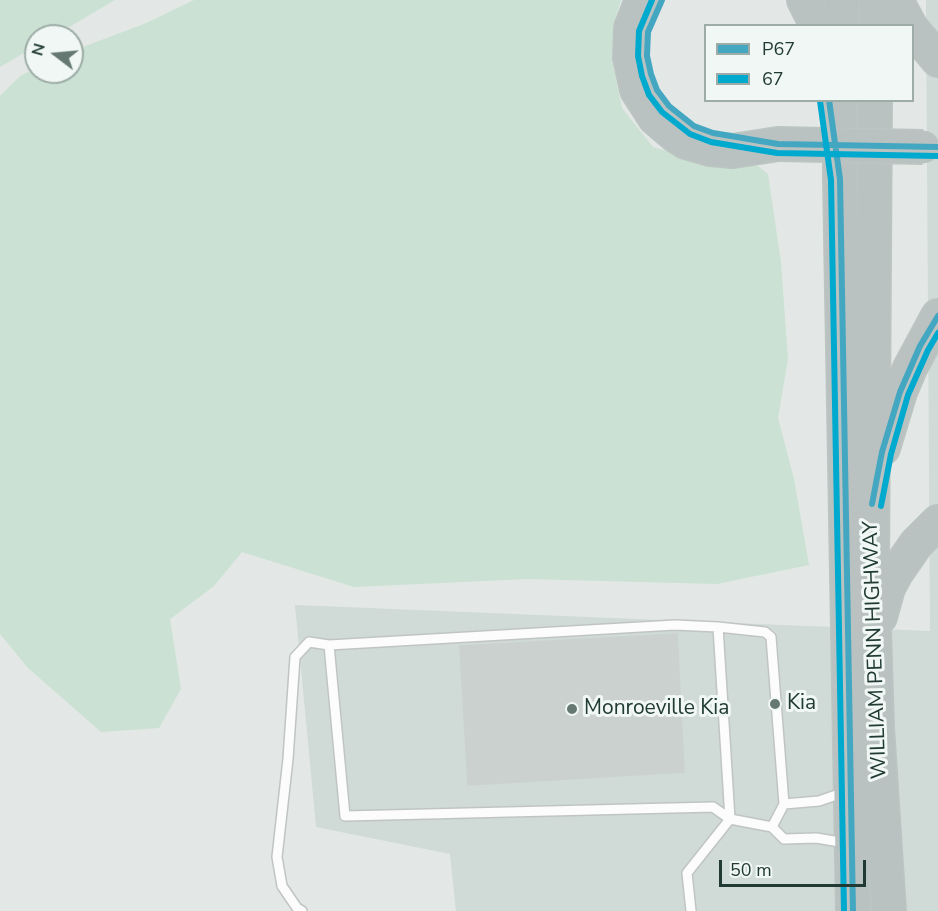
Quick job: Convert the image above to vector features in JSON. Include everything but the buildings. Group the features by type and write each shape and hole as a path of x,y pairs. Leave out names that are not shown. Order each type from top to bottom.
{"highway":[{"path":"642,0 631,28 630,58 637,90 655,118 681,139 710,149 733,151 778,144"},
{"path":"662,0 648,32 647,56 654,82 669,106 685,121 703,130 778,144 930,147"},
{"path":"804,0 816,24"},
{"path":"841,24 842,0"},
{"path":"876,0 876,24"},
{"path":"896,0 909,24"},
{"path":"914,31 938,60"},
{"path":"829,102 840,179"},
{"name":"WILLIAM PENN HIGHWAY","path":"840,102 850,790 854,911"},
{"name":"WILLIAM PENN HIGHWAY","path":"875,102 872,500 874,642 880,782 889,911"},
{"path":"872,500 882,452 900,392 920,346 938,316"},
{"path":"874,642 883,605 896,573 916,544 938,522"}],"lane":[{"path":"302,911 297,908 282,886 277,856 288,759 295,657 309,642 329,645 675,625 765,632 771,637 784,804 772,827"},
{"path":"691,911 687,873 730,819 718,627"},
{"path":"329,645 345,816 713,807 730,819 772,827 784,839 816,838 852,844"},
{"path":"784,804 819,801 850,790"}],"shaded area":[{"path":"926,0 938,0 938,911 456,911 450,854 316,827 295,605 930,631"}],"green space":[{"path":"0,0 115,0 74,24 24,24 24,53 0,67"},
{"path":"194,0 621,0 615,20 612,61 622,108 653,147 699,160 758,166 768,174 781,262 788,359 778,418 794,479 809,565 717,584 527,579 354,587 242,552 214,586 170,619 181,689 159,728 101,732 28,668 0,634 0,96 24,74 24,84 84,84 84,46 144,24"}],"transit line":[{"name":"67","path":"652,0 639,31 638,56 642,76 649,95 662,112 690,134 711,142 777,153 938,156"},
{"name":"P67","path":"662,0 648,32 647,56 651,74 657,90 669,106 694,126 713,133 778,144 938,147"},
{"name":"67","path":"820,102 831,180 844,911"},
{"name":"P67","path":"829,102 840,179 853,911"},
{"name":"P67","path":"872,504 882,452 900,392 920,346 938,316"},
{"name":"67","path":"881,506 891,454 908,395 938,333"}],"place":[{"name":"Kia","path":"775,704"},
{"name":"Monroeville Kia","path":"572,709"}]}
